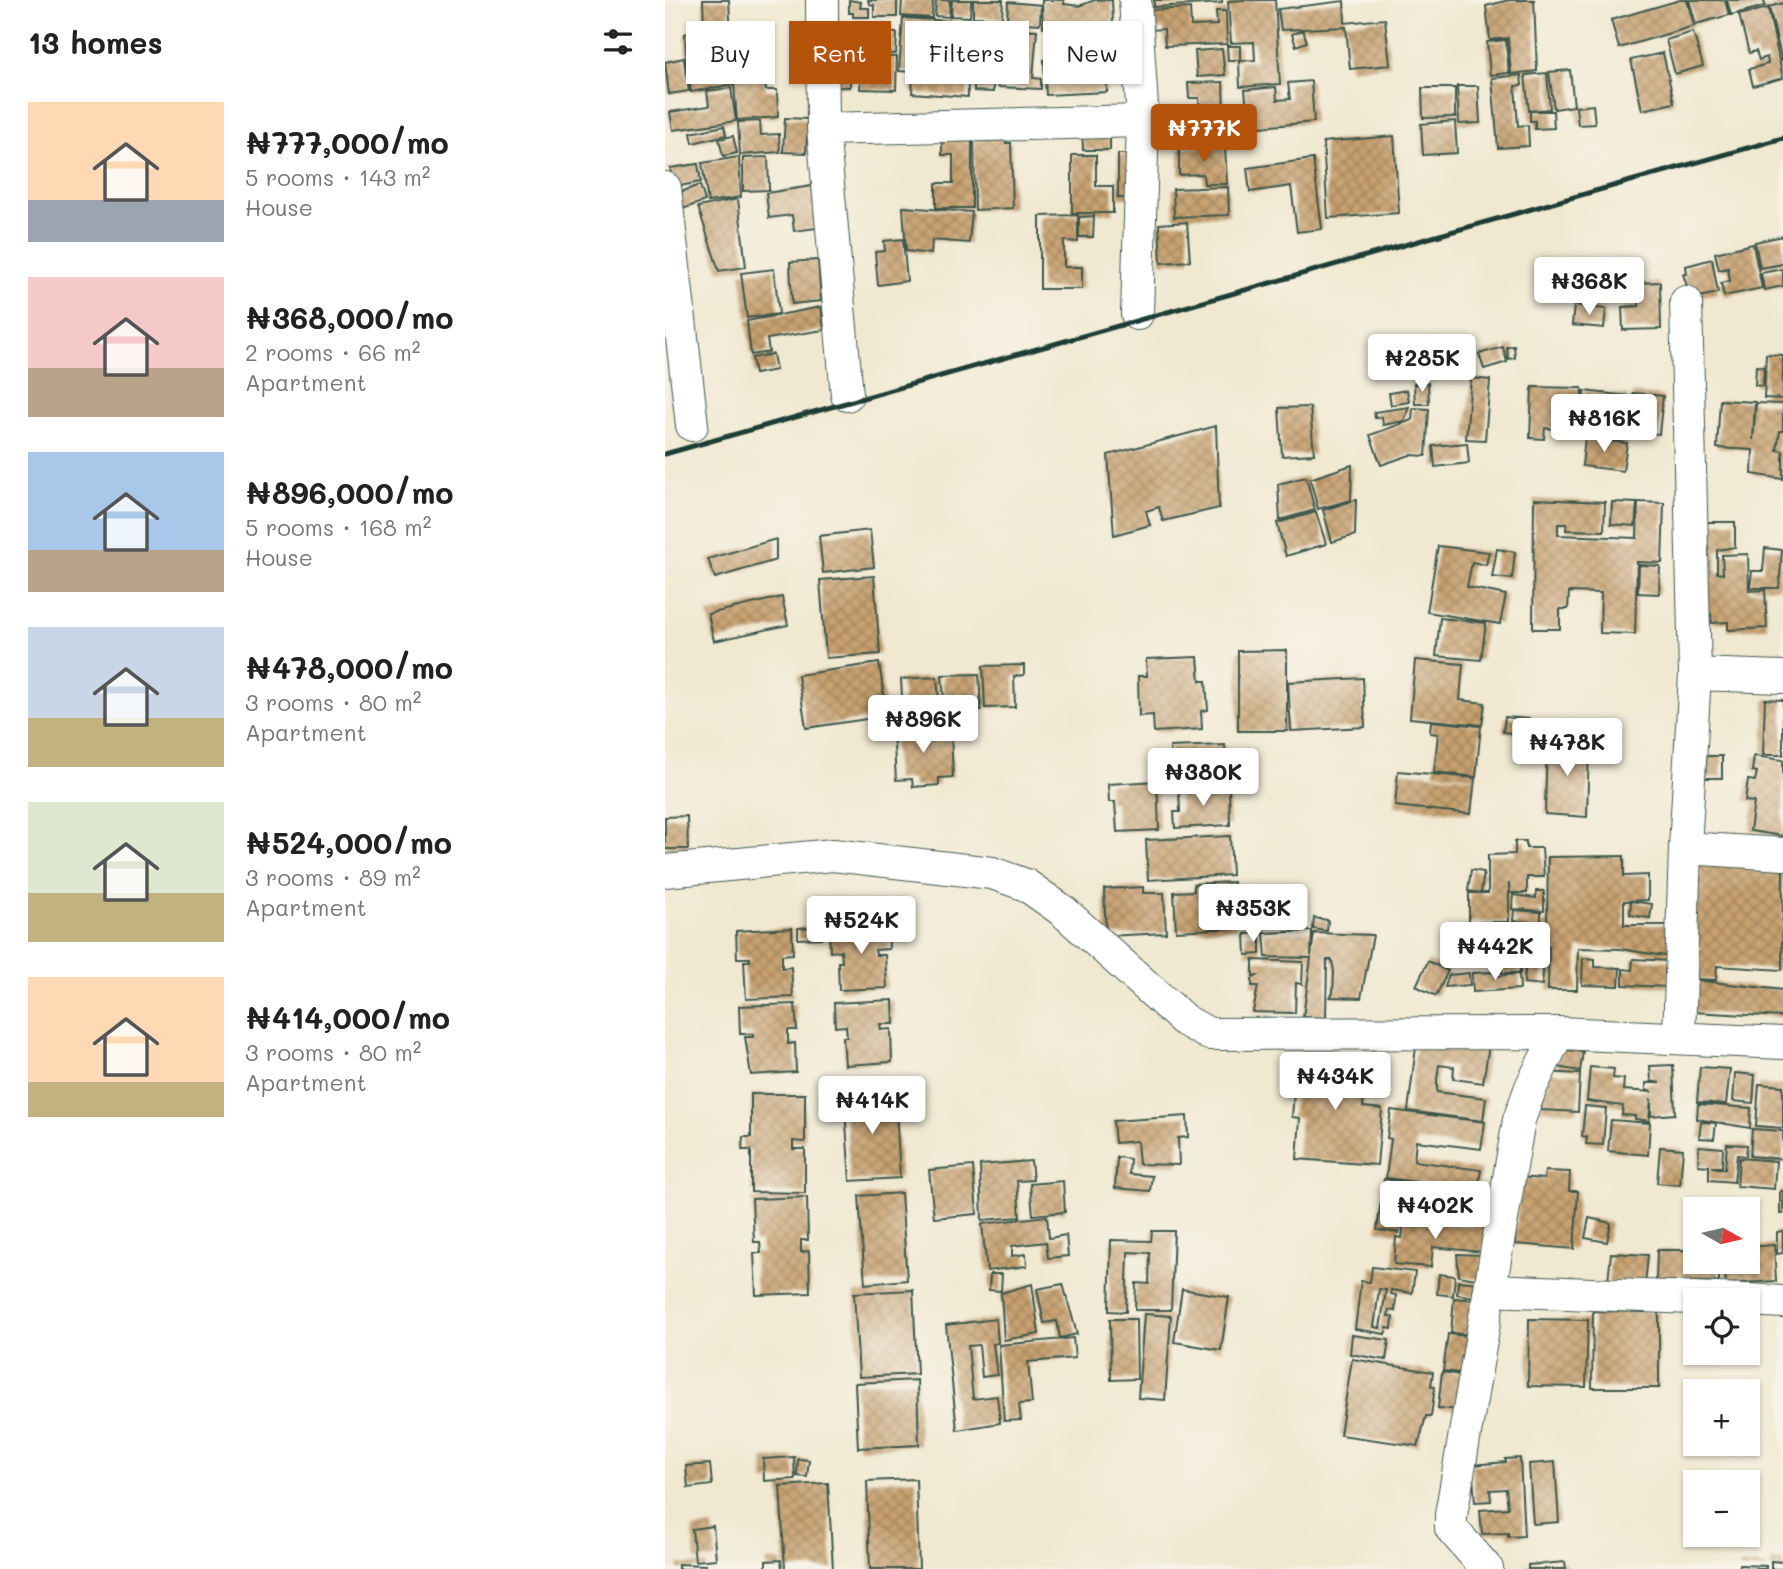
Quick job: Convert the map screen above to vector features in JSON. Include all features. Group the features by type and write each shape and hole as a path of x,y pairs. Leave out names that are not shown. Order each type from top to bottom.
{"street":[{"path":"822,0 823,129 847,395"},
{"path":"1135,0 1143,121 1136,314"},
{"path":"823,129 1143,121"},
{"path":"665,188 692,425"},
{"path":"1679,1038 1685,848 1695,674 1686,302"},
{"path":"1695,674 1783,677"},
{"path":"1685,848 1783,854"},
{"path":"665,871 833,855 992,873 1026,885 1063,911 1184,1020 1209,1034 1558,1033 1783,1043"},
{"path":"1486,1569 1451,1528 1451,1515 1519,1120 1531,1087 1558,1033"},
{"path":"1491,1290 1683,1298"},
{"path":"1760,1301 1783,1302"}],"building":[{"path":"703,0 729,0 730,21 704,21"},
{"path":"849,0 861,2 860,8 869,8 869,17 853,17 853,13 849,13"},
{"path":"868,0 897,0 897,17 874,17 874,5 869,4"},
{"path":"902,0 933,0 932,18 901,16"},
{"path":"936,0 950,0 949,17 935,16"},
{"path":"952,0 971,0 970,17 951,16"},
{"path":"973,0 1003,0 1002,18 973,17"},
{"path":"1042,0 1064,0 1064,4 1079,6 1095,0 1112,0 1113,21 1043,21 1043,27"},
{"path":"1154,0 1222,0 1222,3 1154,7"},
{"path":"1275,0 1280,84 1240,87 1239,61 1255,60 1254,42 1231,43 1228,1"},
{"path":"1509,0 1534,0 1537,71 1511,74 1508,38 1490,40 1486,6"},
{"path":"1687,0 1694,26 1619,48 1611,20"},
{"path":"1689,0 1725,0 1729,15 1696,24"},
{"path":"1727,0 1764,0 1765,6 1731,15"},
{"path":"1344,1 1345,23 1385,19 1390,65 1350,69 1346,27 1281,30 1278,9"},
{"path":"1008,2 1041,5 1040,24 1007,21"},
{"path":"1783,3 1783,61 1782,61 1769,7"},
{"path":"1190,8 1191,26 1217,25 1216,11 1226,11 1227,44 1165,46 1164,29 1150,30 1150,10"},
{"path":"1768,8 1783,78 1753,86 1749,69 1768,64 1767,57 1759,60 1756,51 1749,53 1739,15"},
{"path":"903,18 950,21 905,21 905,71 899,71"},
{"path":"1029,30 1037,30 1033,78 1041,79 1041,89 998,87 998,84 1029,84"},
{"path":"1303,30 1307,42 1296,46 1292,34"},
{"path":"1693,32 1703,66 1675,74 1666,40"},
{"path":"891,33 897,33 896,54 891,54"},
{"path":"1506,40 1509,73 1490,75 1487,42"},
{"path":"1227,46 1240,46 1240,60 1228,60"},
{"path":"1222,49 1225,75 1197,77 1195,51"},
{"path":"1663,53 1674,103 1642,110 1631,60"},
{"path":"891,57 897,57 896,90 860,89 860,84 891,84"},
{"path":"684,58 689,91 669,94 665,62"},
{"path":"1570,70 1574,106 1554,109 1549,72"},
{"path":"1547,73 1550,109 1529,111 1525,75"},
{"path":"1521,75 1522,85 1515,86 1518,126 1528,125 1529,146 1498,148 1492,78"},
{"path":"1311,81 1314,122 1249,128 1245,90 1276,87 1277,100 1290,99 1288,83"},
{"path":"1223,82 1225,142 1201,143 1199,98 1189,98 1188,83"},
{"path":"690,84 734,84 691,92"},
{"path":"734,84 765,84 766,90 777,90 778,117 737,120"},
{"path":"833,84 850,84 850,87 833,87"},
{"path":"913,84 968,84 968,97 912,93"},
{"path":"974,84 993,84 993,92 974,91"},
{"path":"1045,84 1107,84 1107,92 1046,95"},
{"path":"1457,86 1478,86 1480,123 1459,124"},
{"path":"731,88 736,121 673,130 670,112 709,106 707,91"},
{"path":"1422,88 1455,88 1455,117 1423,118"},
{"path":"1593,105 1595,124 1578,125 1576,107"},
{"path":"1530,111 1553,111 1554,128 1535,129 1535,121 1530,121"},
{"path":"785,118 808,119 806,153 783,152"},
{"path":"760,121 761,135 779,134 780,152 740,155 738,122"},
{"path":"1455,121 1457,153 1423,155 1421,124"},
{"path":"1082,123 1110,137 1110,150 1083,150"},
{"path":"724,126 726,135 693,143 691,133"},
{"path":"733,136 737,153 723,156 719,139"},
{"path":"1006,136 1006,143 1011,143 1013,208 975,210 974,137"},
{"path":"1394,136 1399,213 1328,218 1323,142"},
{"path":"942,138 972,138 972,208 936,208 936,183 953,183 953,155 942,155"},
{"path":"1225,147 1227,184 1204,184 1203,174 1179,175 1179,148"},
{"path":"1118,154 1135,154 1135,198 1118,198"},
{"path":"1072,155 1096,155 1096,186 1113,186 1113,213 1072,213"},
{"path":"739,157 741,197 708,202 702,163"},
{"path":"768,157 769,190 743,191 743,158"},
{"path":"1313,159 1322,229 1297,232 1291,186 1250,192 1247,168"},
{"path":"698,164 701,182 674,187 670,168"},
{"path":"700,185 705,201 680,210 675,194"},
{"path":"812,186 817,228 794,231 792,215 769,218 766,193"},
{"path":"1228,187 1229,215 1174,217 1173,189"},
{"path":"738,199 746,267 719,271 698,207"},
{"path":"903,207 972,212 969,243 932,240 931,254 906,251"},
{"path":"1078,215 1078,242 1064,241 1064,267 1082,267 1082,289 1040,289 1040,216"},
{"path":"1094,216 1093,237 1079,237 1079,217"},
{"path":"1187,222 1190,261 1161,263 1159,224"},
{"path":"1783,236 1783,264 1760,268 1755,242"},
{"path":"903,239 907,281 878,285 875,252 885,251 884,241"},
{"path":"1753,244 1762,288 1724,296 1721,283 1730,281 1728,268 1719,270 1715,253"},
{"path":"1712,259 1718,293 1699,297 1690,295 1683,274 1687,274 1686,266"},
{"path":"818,260 821,301 792,304 790,262"},
{"path":"774,269 779,314 747,318 741,273"},
{"path":"1783,269 1783,286 1764,290 1761,273"},
{"path":"1660,282 1661,329 1623,330 1622,307 1639,306 1638,283"},
{"path":"1574,305 1606,309 1604,328 1572,325"},
{"path":"821,307 824,330 767,339 769,352 751,355 747,321"},
{"path":"1514,346 1515,358 1508,359 1507,347"},
{"path":"1503,347 1507,362 1484,369 1479,354"},
{"path":"773,354 776,370 755,374 752,358"},
{"path":"1766,354 1783,355 1783,399 1764,398"},
{"path":"1756,366 1764,367 1763,386 1755,385"},
{"path":"1471,378 1490,380 1485,440 1466,439"},
{"path":"1428,383 1429,404 1415,404 1414,384"},
{"path":"1532,387 1582,388 1581,432 1545,428 1544,439 1530,438"},
{"path":"1407,390 1409,402 1391,405 1389,393"},
{"path":"1584,391 1627,396 1629,426 1585,424"},
{"path":"1633,393 1663,396 1659,434 1640,432 1642,412 1631,411"},
{"path":"1720,400 1755,402 1753,440 1756,403 1783,404 1783,431 1780,431 1777,450 1783,451 1783,479 1752,474 1753,450 1717,448"},
{"path":"1310,407 1314,454 1282,456 1279,408"},
{"path":"1409,407 1404,421 1383,425 1382,417 1375,418 1374,412"},
{"path":"1413,408 1429,409 1426,456 1410,455 1381,465 1370,435 1412,420"},
{"path":"1216,426 1219,508 1163,521 1159,507 1146,511 1150,525 1114,535 1108,455"},
{"path":"1585,438 1627,443 1623,471 1582,466"},
{"path":"1467,443 1469,463 1435,467 1433,446"},
{"path":"1352,465 1351,500 1318,509 1310,479"},
{"path":"1306,477 1315,510 1280,520 1278,484"},
{"path":"1534,499 1605,502 1604,531 1566,530 1567,524 1558,524 1558,535 1637,538 1638,502 1664,503 1662,563 1637,562 1635,634 1600,633 1601,593 1569,592 1568,609 1560,609 1560,629 1533,629"},
{"path":"1356,500 1355,535 1332,542 1323,510"},
{"path":"1612,502 1637,503 1635,526 1611,524"},
{"path":"1316,512 1326,544 1286,556 1277,523"},
{"path":"1693,522 1735,522 1735,547 1717,550 1717,573 1723,574 1722,555 1748,554 1749,591 1765,590 1767,628 1728,630 1728,622 1712,623 1711,614 1705,614"},
{"path":"870,530 874,567 823,573 819,536"},
{"path":"776,539 776,560 715,578 708,559"},
{"path":"1438,546 1489,552 1486,565 1472,562 1467,587 1506,595 1500,624 1427,612"},
{"path":"1765,548 1782,550 1779,588 1750,588 1752,571 1763,571"},
{"path":"1497,549 1515,552 1512,579 1492,577"},
{"path":"1639,565 1660,566 1659,594 1638,593"},
{"path":"874,576 880,654 826,658 820,580"},
{"path":"782,597 788,625 714,641 708,614"},
{"path":"1440,618 1486,623 1481,660 1436,656"},
{"path":"1287,650 1287,731 1238,731 1238,651"},
{"path":"1198,657 1200,681 1206,681 1208,710 1201,711 1202,729 1154,732 1153,715 1139,716 1138,676 1147,676 1146,659"},
{"path":"1415,660 1463,664 1460,700 1485,703 1482,725 1410,718"},
{"path":"879,663 887,716 806,728 798,675"},
{"path":"1024,665 1024,675 1014,676 1015,707 985,708 983,666"},
{"path":"979,674 981,710 945,712 942,675"},
{"path":"937,677 940,711 903,713 901,679"},
{"path":"1363,678 1365,727 1291,731 1288,682"},
{"path":"1765,699 1783,700 1783,755 1763,755"},
{"path":"1505,717 1529,719 1528,735 1503,732"},
{"path":"1431,721 1481,726 1476,777 1434,772 1438,734 1430,733"},
{"path":"928,726 928,730 947,729 951,732 953,777 939,778 939,785 913,787 912,779 896,780 893,728"},
{"path":"1547,739 1589,743 1587,817 1545,814"},
{"path":"1225,745 1227,782 1180,784 1179,762 1171,763 1170,747"},
{"path":"1706,756 1722,756 1722,778 1705,778"},
{"path":"1754,756 1783,760 1783,836 1750,831 1754,802 1745,801 1748,780 1755,781 1757,772 1752,771"},
{"path":"1398,771 1475,778 1471,814 1395,806"},
{"path":"1157,781 1159,830 1117,832 1115,802 1109,802 1108,784"},
{"path":"1229,788 1230,825 1175,828 1174,812 1180,812 1179,790"},
{"path":"687,816 688,849 665,849 665,817"},
{"path":"1230,836 1232,875 1148,880 1146,840"},
{"path":"1515,841 1526,841 1526,848 1542,848 1544,877 1527,877 1527,893 1510,893 1509,883 1509,922 1469,922 1469,893 1488,893 1488,855 1515,854"},
{"path":"1624,856 1624,876 1648,875 1648,900 1624,901 1624,925 1671,925 1671,957 1620,949 1578,948 1577,990 1548,990 1549,946 1543,946 1543,938 1516,940 1516,923 1534,922 1513,921 1514,910 1541,912 1541,923 1547,923 1548,857"},
{"path":"1693,863 1783,869 1782,970 1717,966 1716,980 1694,979"},
{"path":"1471,870 1484,872 1481,893 1468,891"},
{"path":"1233,882 1236,928 1176,931 1174,892 1194,891 1194,884"},
{"path":"1143,887 1143,893 1164,893 1166,933 1106,936 1104,889"},
{"path":"1536,891 1544,891 1544,911 1512,909 1513,895 1536,898"},
{"path":"1631,901 1652,904 1650,918 1630,915"},
{"path":"1314,918 1328,920 1327,931 1313,929"},
{"path":"888,925 889,949 875,950 876,955 885,955 887,988 839,990 838,962 842,962 841,951 830,952 829,928"},
{"path":"823,927 823,938 798,939 798,928"},
{"path":"792,928 793,954 782,955 782,968 791,967 793,997 746,999 744,961 750,961 750,958 737,958 736,931"},
{"path":"1312,931 1311,956 1314,933 1373,935 1361,998 1330,997 1333,993 1334,972 1332,960 1327,960 1326,1018 1303,1017 1311,958 1266,957 1264,933"},
{"path":"1260,933 1260,954 1246,955 1245,934"},
{"path":"1527,946 1545,948 1542,985 1524,983"},
{"path":"1502,947 1520,947 1520,973 1502,973"},
{"path":"1583,958 1595,959 1595,967 1620,968 1619,986 1582,985"},
{"path":"1633,959 1670,961 1669,987 1623,985 1623,969 1632,970"},
{"path":"1253,960 1303,962 1302,984 1296,983 1295,1013 1253,1012 1258,986 1252,986 1252,979 1257,976 1253,976"},
{"path":"1428,961 1448,971 1436,996 1416,986"},
{"path":"1497,972 1497,976 1519,974 1520,989 1473,992 1472,973"},
{"path":"1469,973 1470,985 1445,987 1449,975"},
{"path":"1694,980 1783,990 1783,1017 1693,1012"},
{"path":"893,1000 894,1024 880,1024 881,1030 891,1029 892,1062 845,1065 843,1037 847,1037 846,1026 835,1027 834,1003"},
{"path":"795,1004 797,1030 788,1030 788,1044 795,1043 796,1072 751,1075 745,1037 753,1037 753,1034 740,1034 739,1006"},
{"path":"1417,1039 1489,1045 1483,1083 1453,1079 1454,1067 1439,1065 1437,1079 1437,1092 1486,1098 1483,1121 1408,1111"},
{"path":"1559,1049 1583,1052 1580,1071 1557,1067"},
{"path":"1297,1056 1367,1062 1363,1107 1382,1109 1377,1165 1297,1159 1300,1118 1292,1117"},
{"path":"1673,1065 1675,1114 1651,1116 1651,1099 1649,1121 1622,1115 1623,1106 1587,1101 1590,1067 1614,1069 1613,1078 1624,1079 1623,1090 1652,1092 1646,1090 1646,1083 1660,1083 1651,1081 1650,1066"},
{"path":"1700,1067 1730,1069 1726,1104 1697,1102"},
{"path":"1543,1072 1580,1074 1578,1112 1541,1110"},
{"path":"1735,1073 1755,1075 1753,1103 1733,1101"},
{"path":"1759,1084 1783,1086 1783,1128 1756,1126"},
{"path":"895,1092 900,1178 850,1181 844,1095"},
{"path":"751,1094 805,1094 805,1142 793,1141 793,1149 805,1149 805,1193 751,1192 751,1150 742,1150 743,1137 751,1137"},
{"path":"1698,1104 1751,1108 1750,1128 1697,1119"},
{"path":"1585,1106 1606,1108 1603,1145 1586,1144 1587,1137 1582,1136"},
{"path":"1391,1110 1485,1122 1481,1149 1416,1141 1414,1161 1481,1170 1478,1190 1386,1178 1391,1139 1387,1138"},
{"path":"1187,1116 1188,1137 1178,1138 1179,1165 1139,1164 1137,1141 1115,1143 1113,1121"},
{"path":"1611,1120 1650,1123 1648,1155 1608,1151"},
{"path":"1701,1122 1716,1123 1714,1139 1699,1138"},
{"path":"1752,1129 1783,1131 1783,1159 1750,1156"},
{"path":"1727,1144 1747,1145 1746,1156 1737,1155 1734,1182 1709,1180 1709,1166 1698,1165 1699,1146 1723,1148 1722,1167 1712,1167 1725,1169"},
{"path":"1660,1147 1683,1149 1680,1185 1657,1183"},
{"path":"1117,1157 1130,1159 1129,1174 1152,1176 1150,1191 1115,1188"},
{"path":"1739,1158 1776,1161 1774,1189 1737,1186"},
{"path":"1031,1161 1033,1180 1017,1181 1020,1217 982,1220 980,1165"},
{"path":"973,1166 977,1214 934,1218 929,1170"},
{"path":"1545,1171 1570,1172 1569,1191 1578,1191 1574,1249 1515,1244 1520,1177 1544,1179"},
{"path":"1384,1179 1478,1192 1475,1219 1403,1210 1399,1233 1377,1230"},
{"path":"1063,1181 1065,1212 1033,1215 1030,1184"},
{"path":"1780,1191 1783,1191 1783,1214 1780,1214"},
{"path":"901,1193 907,1280 865,1284 859,1196"},
{"path":"807,1197 808,1240 801,1240 801,1252 809,1251 810,1293 756,1295 754,1253 761,1253 760,1242 754,1242 752,1199"},
{"path":"1047,1216 1049,1238 1066,1235 1068,1256 1048,1258 1046,1242 1012,1246 1012,1256 1026,1254 1027,1266 987,1271 982,1224"},
{"path":"1589,1218 1611,1223 1607,1242 1585,1238"},
{"path":"1404,1220 1486,1227 1483,1252 1433,1247 1431,1267 1394,1264 1396,1237 1402,1238"},
{"path":"1152,1231 1174,1231 1171,1310 1135,1310 1136,1283 1149,1284 1150,1253 1128,1252 1126,1312 1109,1311 1111,1240 1151,1241"},
{"path":"1783,1231 1783,1253 1777,1254 1777,1232"},
{"path":"1774,1245 1776,1281 1726,1284 1725,1274 1761,1274 1761,1246"},
{"path":"1657,1250 1683,1250 1683,1274 1719,1274 1719,1282 1656,1281"},
{"path":"1611,1253 1648,1255 1645,1285 1608,1282"},
{"path":"1457,1254 1482,1255 1481,1280 1459,1276"},
{"path":"1372,1267 1415,1272 1412,1293 1391,1290 1391,1294 1396,1295 1395,1311 1389,1310 1388,1316 1393,1317 1392,1329 1387,1328 1385,1334 1355,1329 1361,1281 1370,1282","holes":["1379,1289 1386,1290 1380,1328 1374,1327"]},
{"path":"990,1274 1002,1274 1001,1291 989,1290"},
{"path":"1439,1274 1455,1276 1453,1296 1437,1294"},
{"path":"1458,1281 1480,1283 1478,1298 1457,1294"},
{"path":"1032,1284 1039,1334 1004,1340 1001,1293"},
{"path":"1063,1284 1077,1334 1060,1338 1057,1321 1044,1323 1037,1289"},
{"path":"1182,1289 1229,1297 1221,1350 1174,1342"},
{"path":"913,1290 917,1374 859,1377 854,1293"},
{"path":"1454,1298 1478,1300 1475,1335 1451,1333"},
{"path":"1593,1311 1659,1312 1659,1388 1592,1388"},
{"path":"1144,1314 1171,1316 1165,1400 1138,1398"},
{"path":"996,1319 998,1343 993,1344 997,1375 982,1377 979,1345 968,1346 973,1399 997,1396 1000,1423 957,1430 946,1325"},
{"path":"1110,1319 1136,1319 1137,1379 1111,1380"},
{"path":"1529,1319 1588,1320 1586,1387 1528,1386"},
{"path":"1448,1334 1474,1337 1469,1374 1443,1371"},
{"path":"1352,1335 1389,1340 1386,1360 1350,1354"},
{"path":"1073,1338 1075,1358 1028,1362 1032,1403 1019,1404 1021,1420 1004,1421 999,1345"},
{"path":"1352,1359 1433,1372 1431,1386 1435,1387 1431,1416 1426,1416 1418,1446 1340,1435"},
{"path":"1442,1372 1468,1376 1464,1410 1438,1408"},
{"path":"917,1380 919,1445 858,1448 855,1383"},
{"path":"794,1457 795,1479 764,1481 763,1459"},
{"path":"1520,1458 1524,1536 1508,1537 1508,1533 1482,1534 1480,1510 1508,1508 1506,1489 1490,1490 1491,1501 1475,1502 1472,1465"},
{"path":"798,1459 809,1460 807,1477 797,1476"},
{"path":"1555,1462 1559,1522 1533,1524 1529,1464"},
{"path":"710,1464 712,1485 688,1488 686,1466"},
{"path":"916,1479 919,1569 870,1569 867,1481"},
{"path":"828,1483 833,1569 785,1569 780,1486"},
{"path":"713,1526 716,1559 695,1561 692,1529"},
{"path":"781,1560 782,1569 766,1569 766,1561"},
{"path":"1771,1561 1783,1562 1783,1569 1771,1569"},
{"path":"1565,1562 1566,1569 1528,1569 1528,1565"},
{"path":"678,1564 706,1565 706,1569 678,1569"},
{"path":"1740,1565 1766,1566 1766,1569 1739,1569"}],"railway":[{"path":"665,454 1783,138"}]}
